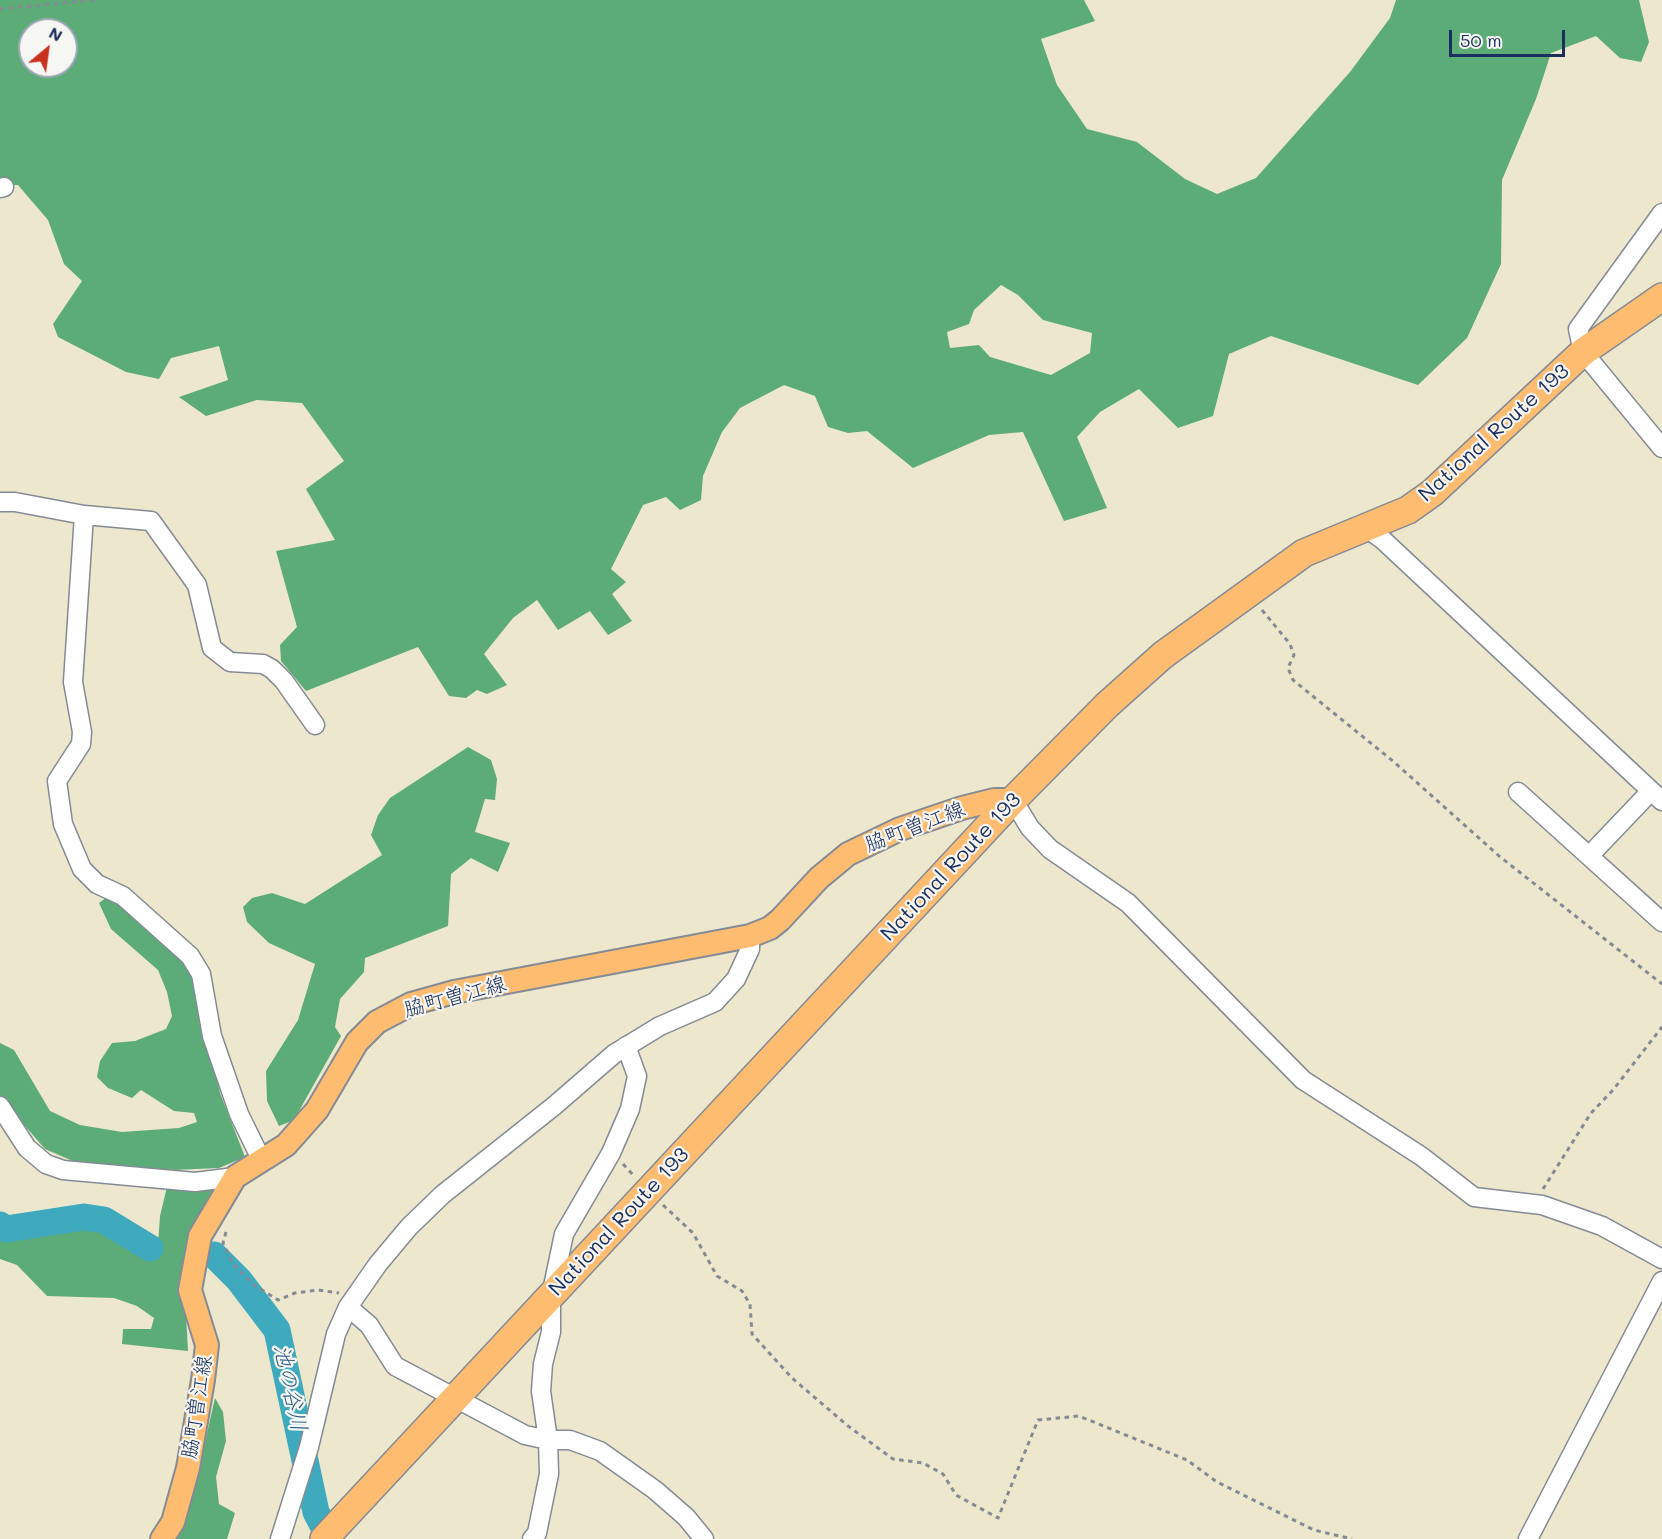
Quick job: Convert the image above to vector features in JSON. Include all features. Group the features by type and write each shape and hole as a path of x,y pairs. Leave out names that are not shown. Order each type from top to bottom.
{"highway":[{"name":"National Route 193","path":"335,1533 648,1190 1013,800 1107,705 1155,662 1304,553 1408,510 1432,493 1583,352 1662,297"}],"main road":[{"name":"脇町曽江線","path":"162,1539 173,1522 188,1468 203,1380 207,1345 190,1290 200,1236 235,1177 286,1145 317,1110 357,1042 377,1022 411,1004 534,976 750,936 770,928 780,920 819,878 848,854 900,829 963,808 994,800 1013,800"}],"street":[{"path":"1662,213 1578,329 1583,352 1662,448"},
{"path":"0,502 15,502 84,515 151,521 197,585 212,648 230,662 263,664 272,669 284,681 315,725"},
{"path":"84,515 73,682 82,732 81,744 57,781 63,824 82,869 98,884 123,896 190,956 201,974 212,1036 239,1114 262,1161"},
{"path":"1365,527 1391,548 1659,798 1589,856"},
{"path":"1518,792 1662,922"},
{"path":"1013,800 1029,828 1050,849 1128,903 1303,1080 1420,1156 1474,1197 1542,1205 1602,1226 1662,1259"},
{"path":"280,1539 309,1447 336,1334 352,1302 409,1227 442,1195 626,1046 660,1026 715,1002 736,979 750,949 750,936"},
{"path":"532,1539 537,1533 549,1474 548,1440 541,1391 543,1364 551,1332 551,1296 564,1234 611,1152 630,1109 637,1076 626,1046"},
{"path":"0,1106 27,1148 46,1164 63,1170 195,1182 235,1177"},
{"path":"1528,1539 1662,1281"},
{"path":"352,1302 396,1366 455,1400 525,1435 548,1440 570,1440 600,1451 655,1490 686,1516 704,1539"}],"path":[{"path":"0,9 94,0"},
{"path":"1248,592 1290,644 1294,655 1288,668 1293,680 1394,762 1499,856 1662,984"},
{"path":"1542,1205 1541,1192 1575,1134 1662,1027"},
{"path":"611,1152 693,1233 717,1276 742,1291 750,1304 752,1334 792,1378 848,1426 893,1459 923,1463 943,1474 956,1495 998,1518 1038,1420 1079,1416 1187,1460 1216,1482 1314,1530 1352,1539"},
{"path":"229,1221 223,1243 233,1264 254,1285 278,1300 295,1293 318,1290 352,1302"}],"green space":[{"path":"0,0 1084,0 1095,21 1041,39 1057,85 1087,129 1137,142 1185,179 1217,194 1256,178 1350,72 1390,18 1396,0 1639,0 1649,42 1641,62 1620,58 1596,36 1551,53 1536,99 1502,180 1501,264 1467,338 1418,385 1271,336 1229,354 1213,416 1178,428 1139,389 1100,412 1077,437 1107,508 1064,521 1023,432 989,435 913,468 867,431 848,433 828,427 815,396 784,385 740,408 722,432 703,476 701,500 680,510 666,497 643,505 611,569 626,582 612,594 632,621 608,635 590,611 558,630 537,600 513,618 484,654 507,685 487,694 477,690 466,698 449,696 418,647 306,691 281,661 280,645 297,627 276,551 335,540 306,489 344,461 302,403 257,400 206,416 179,397 228,380 219,346 171,358 159,379 126,372 58,337 53,324 82,281 64,264 48,220 18,185 0,185","holes":["1001,285 1018,295 1043,320 1092,333 1090,353 1051,375 990,357 979,345 950,348 947,332 969,324 974,310"]},
{"path":"468,747 491,760 497,779 495,800 485,799 475,832 510,843 498,872 471,858 451,874 448,926 365,958 364,972 340,999 335,1027 341,1036 294,1120 279,1126 267,1101 266,1071 298,1020 315,964 269,943 247,922 243,907 252,898 272,893 305,904 382,855 371,835 378,815 390,798"},
{"path":"110,895 191,967 220,1093 245,1157 219,1168 173,1170 122,1168 75,1162 45,1149 0,1097 0,1043 14,1050 50,1111 80,1125 122,1132 179,1128 197,1122 194,1113 174,1111 141,1090 132,1098 108,1088 97,1077 100,1061 112,1043 135,1041 166,1029 172,1016 167,992 158,970 111,929 99,903"},
{"path":"217,1186 184,1278 188,1351 122,1344 123,1329 151,1329 154,1318 137,1306 114,1298 47,1296 17,1265 0,1259 0,1233 20,1234 83,1224 105,1228 157,1260 160,1216 167,1187"},
{"path":"215,1398 223,1412 226,1441 216,1477 219,1504 235,1513 227,1539 177,1539 194,1491"}],"waterway":[{"name":"池の谷川","path":"0,1225 6,1229 84,1217 104,1220 150,1248"},
{"name":"池の谷川","path":"214,1255 239,1280 277,1330 316,1512 330,1539"}]}
